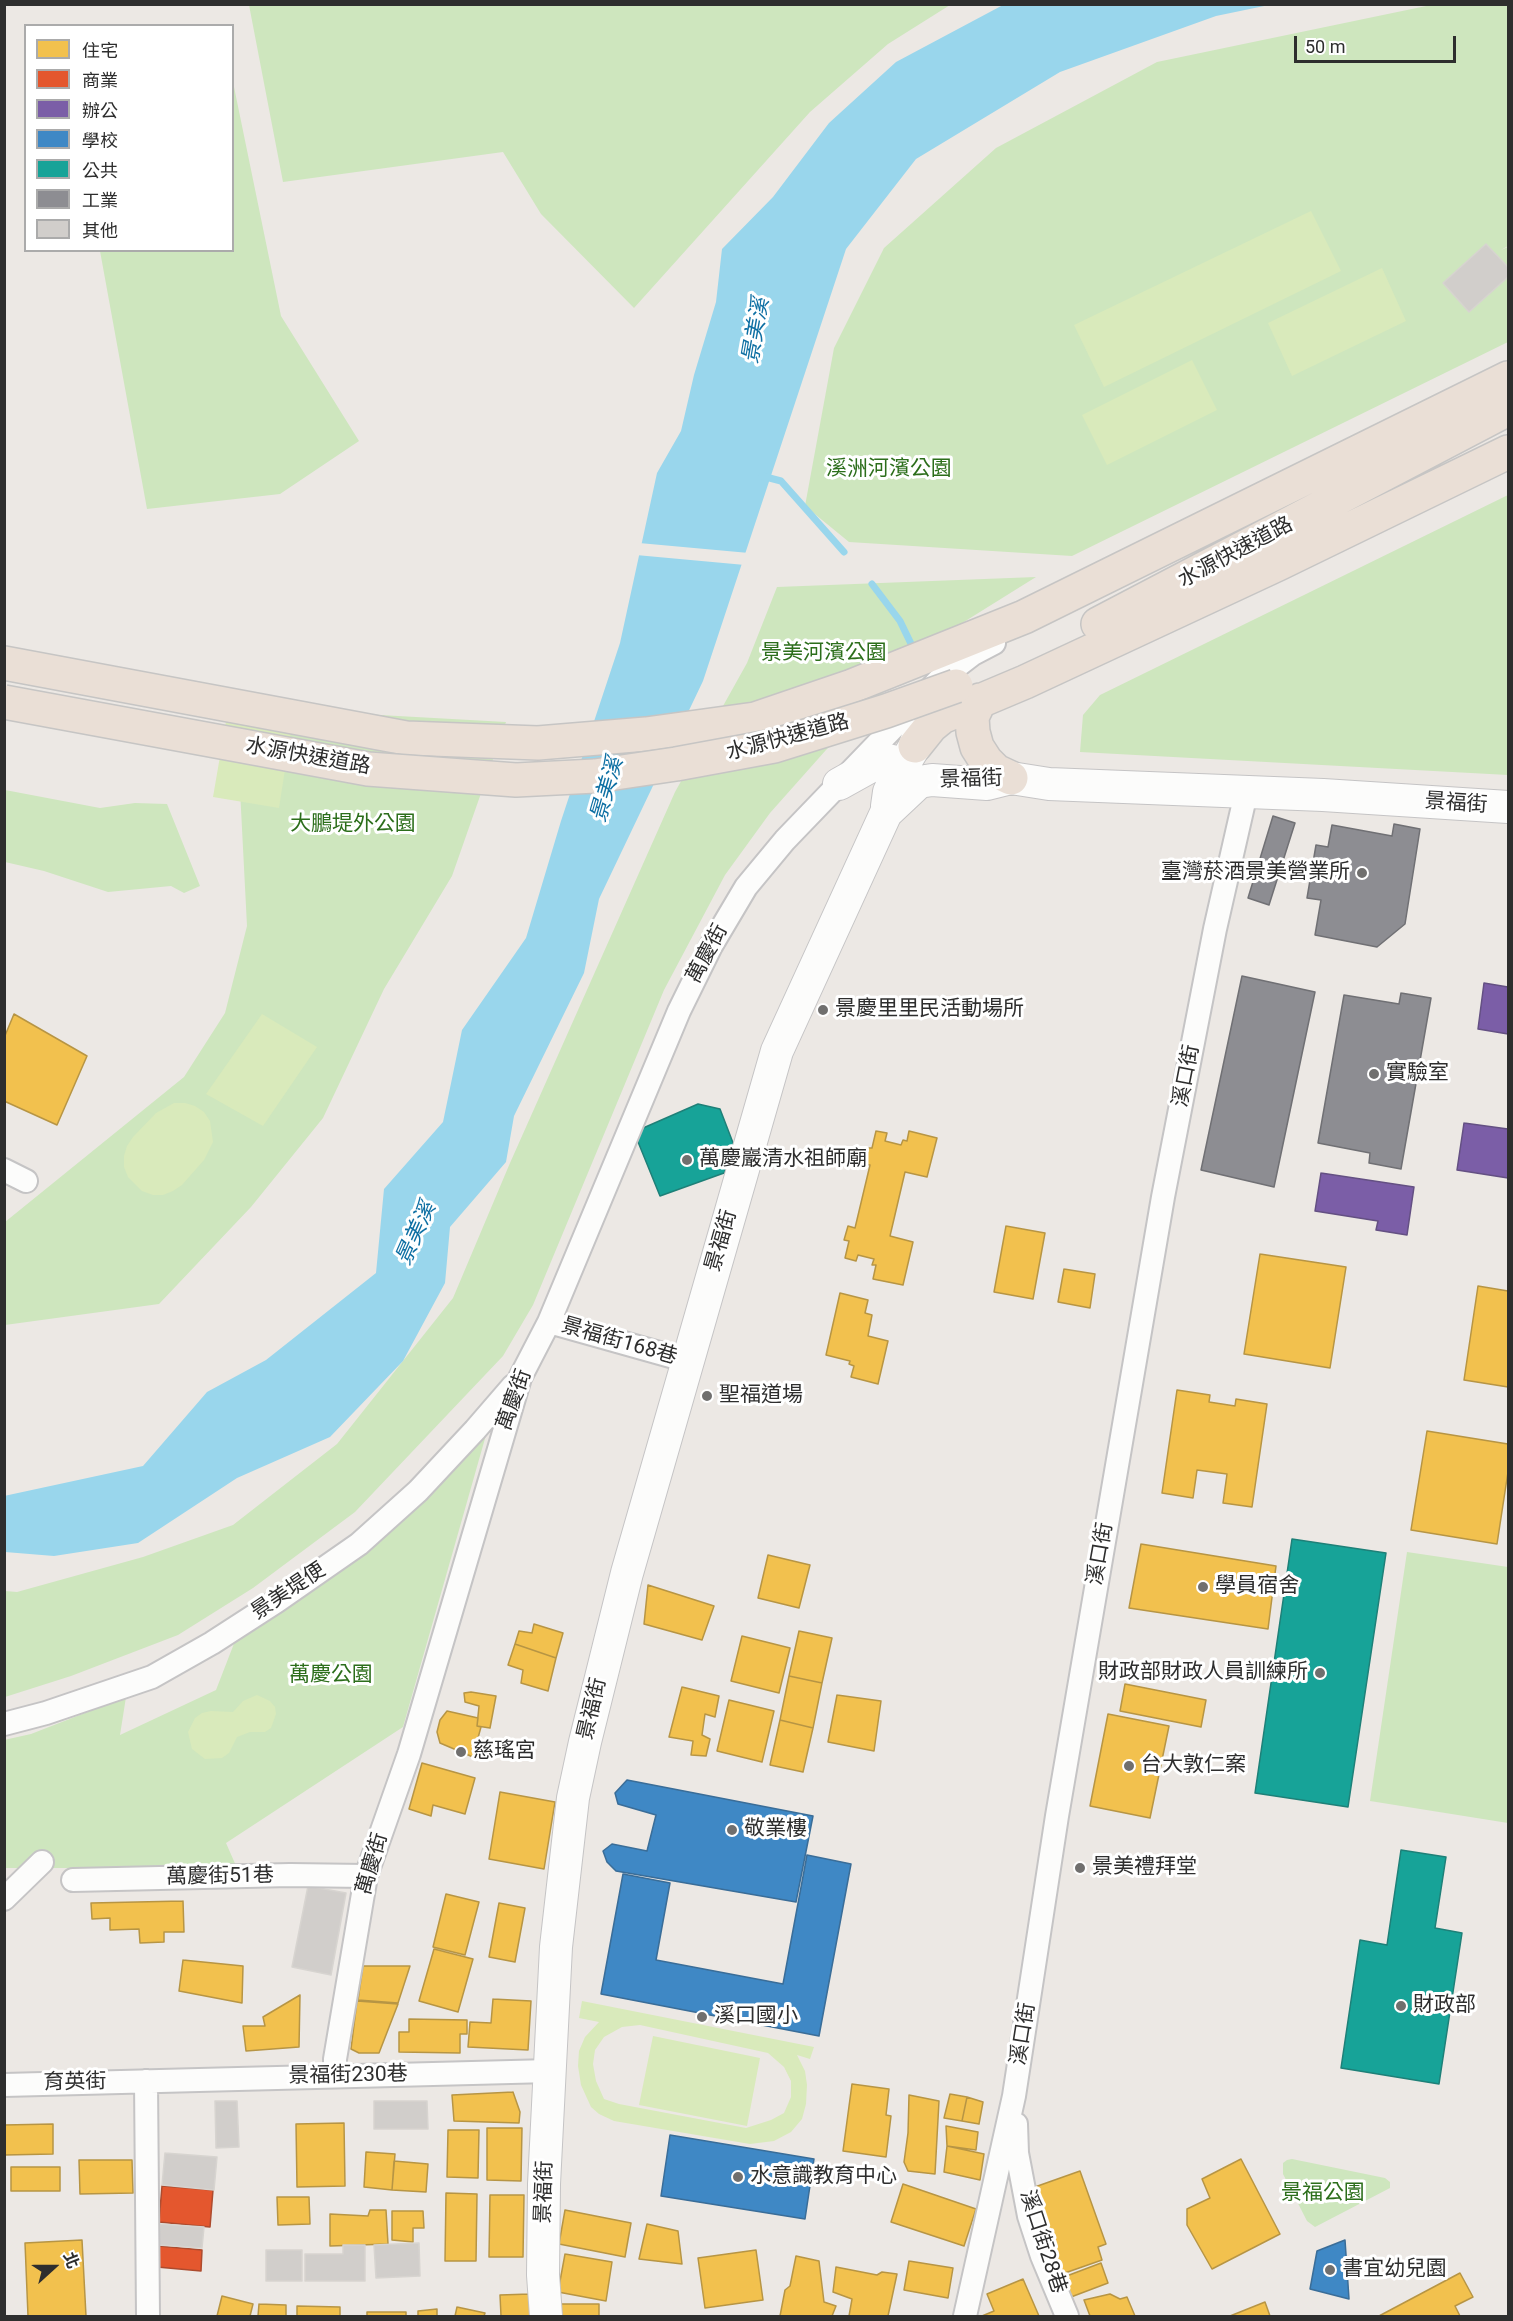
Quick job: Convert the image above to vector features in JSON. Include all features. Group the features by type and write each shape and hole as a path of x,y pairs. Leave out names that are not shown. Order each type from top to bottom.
{"highway":[{"name":"水源快速道路","path":"4,663 406,738 538,743 646,734 755,719 852,686 1024,616 1509,378"},
{"name":"水源快速道路","path":"4,702 369,769 516,780 595,776 774,746 886,711 956,686 1083,632 1509,409"},
{"path":"915,746 931,726 942,717 1025,682 1278,564 1509,452"},
{"path":"980,700 972,717 976,747 996,771 1011,778"}],"street":[{"name":"萬慶街","path":"335,2076 335,2059 366,1876 409,1754 519,1378 549,1322 679,1011 711,946 746,887 784,840 939,680 973,654 1509,388"},
{"path":"886,813 889,792 915,746 927,706 939,680"},
{"path":"839,784 884,759 892,761 896,769 895,779"},
{"name":"景福街","path":"546,2316 543,2275 544,2184 556,1947 573,1798 612,1625 777,1051 886,813 920,782 932,780 987,784 1011,778 1049,784 1323,795 1509,807"},
{"name":"溪口街","path":"965,2316 1014,2096 1059,1806 1163,1197 1215,929 1246,793"},
{"path":"4,1170 26,1181"},
{"name":"景福街168巷","path":"549,1322 688,1361"},
{"name":"景美堤便","path":"4,1724 46,1713 152,1677 212,1643 278,1601 359,1544 418,1491 475,1430 519,1378"},
{"path":"4,1899 42,1862"},
{"name":"萬慶街51巷","path":"73,1880 290,1875 366,1876"},
{"name":"景福街230巷","path":"146,2081 550,2072"},
{"path":"146,2081 148,2316"},
{"name":"育英街","path":"4,2085 146,2081"},
{"name":"溪口街28巷","path":"1014,2096 1017,2153 1029,2216 1042,2256 1067,2316"}],"green space":[{"path":"249,4 950,5 888,44 810,112 634,308 541,214 503,152 283,182"},
{"name":"溪洲河濱公園","path":"1431,5 1508,5 1508,246 1501,250 1508,247 1508,342 1072,556 849,542 805,506 834,348 884,248 996,148 1157,62"},
{"path":"234,87 281,316 359,441 280,494 147,509 100,252 234,252"},
{"path":"1311,211 1341,271 1104,387 1074,325"},
{"path":"1382,268 1406,321 1292,376 1268,323"},
{"path":"1192,360 1217,410 1107,465 1082,415"},
{"path":"1508,495 1508,775 1080,752 1083,715 1100,695"},
{"name":"景美河濱公園","path":"1036,577 935,640 826,750 770,813 725,875 664,990 533,1305 503,1356 355,1512 253,1588 178,1635 71,1676 5,1697 5,1591 17,1592 143,1557 233,1525 337,1444 453,1298 510,1163 675,792 747,663 777,587"},
{"name":"大鵬堤外公園","path":"235,692 362,714 506,722 452,876 384,989 323,1118 251,1207 159,1304 5,1325 5,1222 184,1077 225,1013 247,926"},
{"path":"229,704 293,718 279,808 213,797"},
{"path":"5,790 100,808 135,803 167,804 200,886 184,893 171,886 108,892 44,871 5,862"},
{"path":"262,1014 317,1047 263,1126 206,1094"},
{"path":"174,1103 195,1106 204,1112 210,1121 213,1142 204,1160 182,1185 163,1195 153,1195 142,1191 128,1177 124,1167 124,1156 133,1137 156,1113"},
{"name":"萬慶公園","path":"486,1435 403,1727 226,1843 237,1868 5,1868 4,1740 31,1734 126,1697 120,1735 216,1690 235,1641 436,1487"},
{"path":"1407,1552 1508,1567 1508,1823 1370,1801"},
{"path":"257,1695 270,1701 275,1707 276,1714 271,1728 265,1732 250,1732 237,1737 229,1753 222,1758 205,1759 192,1749 188,1732 195,1718 211,1711 233,1712 243,1701"},
{"path":"582,2001 814,2047 810,2059 797,2055 805,2071 807,2085 802,2119 791,2132 774,2141 750,2144 614,2121 599,2114 591,2107 581,2085 578,2066 579,2051 585,2037 599,2022 579,2018","holes":["640,2025 768,2053 784,2067 791,2081 791,2097 784,2113 746,2128 619,2104 604,2099 596,2081 593,2064 595,2050 604,2037 622,2027"]},
{"path":"653,2036 760,2058 747,2126 639,2105"},
{"name":"景福公園","path":"1292,2159 1385,2178 1390,2182 1390,2188 1315,2227 1307,2221 1283,2174 1283,2163"}],"water":[{"name":"景美溪","path":"1003,5 1269,5 1216,16 1060,72 916,159 846,249 703,681 599,899 584,973 514,1116 506,1162 450,1227 445,1283 403,1361 330,1437 237,1478 138,1543 54,1556 5,1552 4,1496 143,1466 207,1392 266,1360 376,1273 384,1189 443,1122 462,1030 526,938 561,821 620,643 657,473 681,431 694,375 716,302 722,249 773,197 829,123 896,62"}],"pier":[{"path":"639,543 749,553 745,565 636,555"}],"building: 住宅":[{"path":"14,1014 87,1056 57,1125 4,1101 4,1038"},
{"path":"876,1131 887,1133 885,1141 901,1145 903,1140 907,1141 909,1131 937,1138 927,1177 905,1172 890,1236 913,1242 903,1285 873,1279 876,1265 872,1265 874,1259 858,1255 856,1261 845,1258 849,1241 844,1240 848,1226 855,1228 870,1165 863,1164 867,1148 872,1148"},
{"path":"1006,1226 1045,1233 1033,1299 994,1292"},
{"path":"1260,1254 1346,1267 1330,1368 1244,1354"},
{"path":"1064,1269 1095,1274 1090,1308 1058,1302"},
{"path":"1478,1286 1508,1291 1508,1387 1464,1380"},
{"path":"840,1293 868,1300 865,1313 872,1315 868,1336 888,1341 878,1384 851,1377 854,1366 849,1364 850,1361 826,1355"},
{"path":"1177,1390 1210,1395 1209,1402 1235,1406 1236,1399 1267,1404 1252,1507 1223,1503 1227,1474 1197,1470 1193,1498 1162,1493"},
{"path":"1427,1431 1508,1444 1508,1472 1497,1544 1411,1530"},
{"name":"學員宿舍","path":"1141,1544 1276,1566 1268,1629 1129,1608"},
{"path":"768,1555 810,1565 799,1608 758,1598"},
{"path":"648,1585 714,1606 702,1640 644,1624"},
{"path":"534,1624 563,1633 556,1658 515,1644 519,1631 532,1633"},
{"path":"799,1631 832,1638 822,1683 789,1676"},
{"path":"742,1636 790,1648 779,1693 731,1681"},
{"path":"515,1644 556,1658 548,1691 521,1683 523,1670 508,1665"},
{"path":"789,1676 822,1683 813,1728 780,1720"},
{"path":"1125,1684 1206,1700 1201,1727 1120,1711"},
{"path":"682,1687 719,1696 715,1717 705,1714 702,1735 710,1739 706,1756 691,1755 693,1741 669,1737"},
{"path":"464,1693 496,1696 490,1728 477,1726 479,1706 465,1702"},
{"path":"837,1695 881,1701 874,1751 828,1742"},
{"path":"729,1700 774,1711 762,1762 717,1751"},
{"path":"447,1711 478,1718 477,1726 481,1727 476,1745 480,1760 440,1743 437,1732 440,1720"},
{"name":"台大敦仁案","path":"1108,1714 1169,1726 1150,1818 1090,1806"},
{"path":"780,1720 813,1728 803,1772 770,1765"},
{"path":"422,1763 475,1778 465,1814 433,1805 431,1816 409,1809"},
{"path":"500,1792 555,1802 544,1869 489,1859"},
{"path":"446,1894 479,1902 465,1955 433,1947"},
{"path":"183,1901 184,1932 164,1932 164,1942 140,1943 139,1929 110,1930 110,1918 92,1919 91,1903"},
{"path":"499,1903 525,1908 515,1962 489,1957"},
{"path":"434,1949 473,1959 458,2012 419,2001"},
{"path":"183,1960 243,1966 242,2003 179,1991"},
{"path":"363,1966 410,1966 398,2003 358,2000"},
{"path":"300,1995 299,2047 246,2051 243,2026 265,2026 263,2017"},
{"path":"493,1999 531,2001 528,2050 468,2047 470,2022 491,2023"},
{"path":"357,2001 398,2004 379,2053 359,2053 351,2049"},
{"path":"409,2019 467,2020 467,2034 460,2034 460,2053 399,2052 399,2032 409,2032"},
{"path":"852,2084 889,2089 886,2115 891,2116 886,2157 843,2151"},
{"path":"513,2092 520,2112 519,2123 454,2121 452,2095"},
{"path":"950,2094 967,2097 962,2121 944,2118"},
{"path":"909,2095 939,2101 935,2174 908,2171 904,2162 908,2133"},
{"path":"967,2097 983,2102 979,2124 962,2121"},
{"path":"344,2123 345,2186 297,2187 296,2124"},
{"path":"53,2124 53,2154 4,2155 4,2125"},
{"path":"946,2126 978,2132 976,2150 947,2146"},
{"path":"487,2128 522,2128 521,2181 487,2180"},
{"path":"448,2130 479,2130 478,2178 447,2177"},
{"path":"947,2146 984,2154 980,2180 944,2172"},
{"path":"366,2152 395,2154 392,2190 364,2187"},
{"path":"1241,2159 1280,2234 1212,2269 1187,2225 1187,2209 1210,2198 1202,2179"},
{"path":"79,2160 132,2160 133,2193 80,2194"},
{"path":"394,2161 428,2164 426,2192 392,2190"},
{"path":"11,2167 60,2167 60,2191 11,2191"},
{"path":"1080,2171 1106,2244 1098,2247 1102,2260 1062,2274 1032,2188"},
{"path":"903,2184 976,2209 964,2246 891,2222"},
{"path":"446,2193 477,2194 476,2261 445,2261"},
{"path":"490,2195 524,2195 523,2257 489,2257"},
{"path":"277,2197 309,2197 310,2224 278,2225"},
{"path":"370,2210 386,2210 388,2244 330,2246 330,2214 368,2216"},
{"path":"565,2210 631,2223 625,2257 559,2244"},
{"path":"392,2211 423,2211 424,2228 413,2228 413,2242 392,2240"},
{"path":"647,2224 678,2231 682,2264 639,2259"},
{"path":"82,2240 86,2316 28,2316 25,2243"},
{"path":"756,2250 763,2300 705,2308 698,2258"},
{"path":"565,2254 612,2262 606,2301 558,2292"},
{"path":"796,2256 819,2261 824,2302 836,2306 832,2316 780,2316 785,2290 790,2286"},
{"path":"909,2261 953,2268 948,2298 904,2290"},
{"path":"1101,2263 1108,2283 1071,2297 1064,2277"},
{"path":"836,2267 877,2275 882,2272 897,2274 888,2316 849,2316 852,2299 833,2292"},
{"path":"1460,2273 1473,2297 1455,2306 1460,2316 1379,2316"},
{"path":"1023,2279 1039,2316 982,2316 994,2311 987,2294"},
{"path":"530,2294 531,2316 501,2316 500,2295"},
{"path":"1110,2294 1120,2299 1127,2297 1135,2316 1090,2316 1084,2300"},
{"path":"222,2296 253,2304 250,2316 217,2316"},
{"path":"1265,2302 1270,2316 1230,2316"},
{"path":"259,2304 286,2305 286,2316 258,2316"},
{"path":"559,2304 599,2304 599,2316 559,2316"},
{"path":"297,2306 340,2307 340,2316 297,2316"},
{"path":"457,2307 485,2313 484,2316 455,2316"},
{"path":"437,2309 437,2316 418,2316 418,2311"},
{"path":"367,2312 406,2312 406,2316 367,2316"}],"building: 商業":[{"path":"162,2186 213,2190 210,2227 159,2222"},
{"path":"159,2246 202,2250 201,2271 157,2267"}],"building: 辦公":[{"path":"1484,983 1508,987 1508,1034 1478,1029"},
{"path":"1464,1123 1508,1129 1508,1178 1457,1170"},
{"path":"1321,1173 1414,1187 1407,1235 1376,1230 1378,1221 1315,1211"}],"building: 學校":[{"name":"敬業樓","path":"627,1780 813,1816 796,1902 616,1871 607,1862 603,1851 612,1844 647,1851 656,1815 618,1804 615,1793"},
{"path":"807,1855 851,1864 819,2036 601,1994 623,1874 670,1883 656,1960 783,1984"},
{"name":"水意識教育中心","path":"670,2135 814,2159 805,2219 661,2196"},
{"name":"書宜幼兒園","path":"1345,2240 1349,2299 1310,2289 1317,2251"}],"building: 公共":[{"name":"萬慶巖清水祖師廟","path":"698,1104 720,1109 735,1148 724,1173 660,1196 634,1132"},
{"name":"財政部財政人員訓練所","path":"1292,1539 1386,1553 1348,1807 1255,1793"},
{"name":"財政部","path":"1401,1850 1446,1857 1435,1928 1462,1933 1439,2084 1341,2068 1360,1940 1387,1945"}],"building: 工業":[{"path":"1273,816 1295,823 1269,905 1248,898"},
{"name":"臺灣菸酒景美營業所","path":"1394,824 1420,829 1405,924 1377,947 1315,935 1321,900 1307,898 1316,845 1328,847 1332,825 1392,836"},
{"path":"1242,976 1315,992 1274,1187 1201,1170"},
{"name":"實驗室","path":"1401,993 1431,998 1401,1169 1369,1163 1370,1153 1318,1143 1344,995 1399,1004"}],"building: 其他":[{"path":"1486,244 1508,267 1508,277 1469,312 1443,283"},
{"path":"308,1886 346,1893 331,1975 292,1967"},
{"path":"215,2101 237,2101 239,2147 216,2148"},
{"path":"374,2101 427,2101 428,2129 374,2129"},
{"path":"165,2153 217,2157 214,2190 162,2185"},
{"path":"160,2224 204,2227 202,2248 158,2245"},
{"path":"419,2243 420,2276 376,2278 374,2245"},
{"path":"343,2245 365,2245 365,2281 305,2281 305,2254 343,2254"},
{"path":"266,2250 302,2250 302,2281 266,2281"}],"waterway":[{"path":"762,476 781,481 844,552"},
{"path":"872,584 900,621 915,652"}],"place":[{"name":"臺灣菸酒景美營業所","path":"1362,873"},
{"name":"景慶里里民活動場所","path":"823,1010"},
{"name":"實驗室","path":"1374,1074"},
{"name":"萬慶巖清水祖師廟","path":"687,1160"},
{"name":"聖福道場","path":"707,1396"},
{"name":"學員宿舍","path":"1203,1587"},
{"name":"財政部財政人員訓練所","path":"1320,1673"},
{"name":"慈瑤宮","path":"461,1752"},
{"name":"台大敦仁案","path":"1129,1766"},
{"name":"敬業樓","path":"732,1830"},
{"name":"景美禮拜堂","path":"1080,1868"},
{"name":"財政部","path":"1401,2006"},
{"name":"溪口國小","path":"702,2017"},
{"name":"水意識教育中心","path":"738,2177"},
{"name":"書宜幼兒園","path":"1330,2270"}]}
